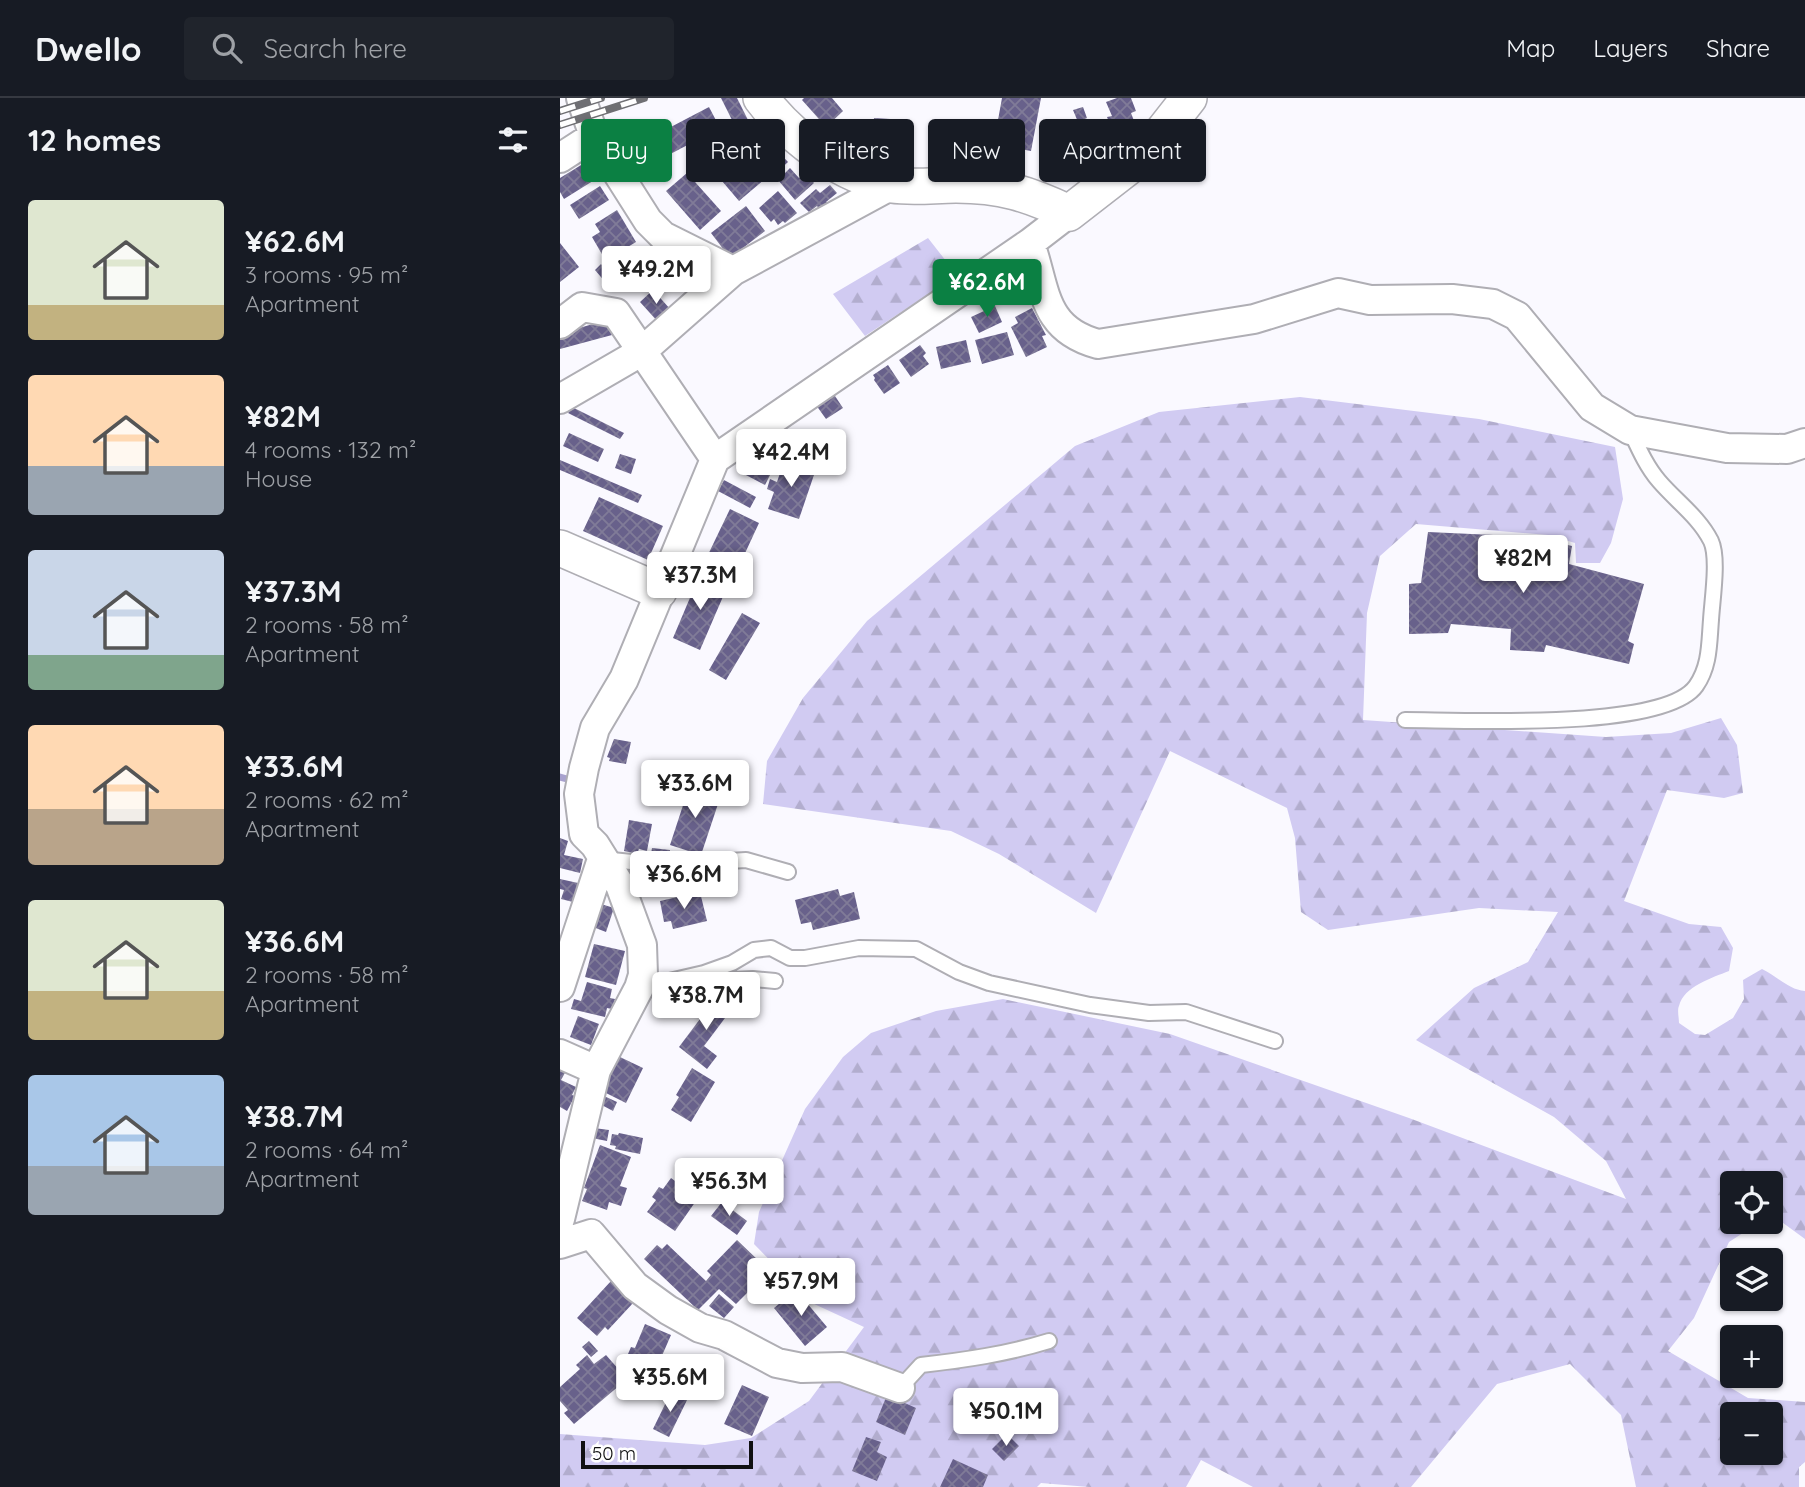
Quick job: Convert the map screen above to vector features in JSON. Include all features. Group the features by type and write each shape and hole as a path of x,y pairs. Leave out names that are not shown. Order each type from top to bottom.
{"street":[{"path":"580,98 588,119"},
{"path":"761,98 793,131 847,171 892,185 995,187 1035,197 1069,214"},
{"path":"560,1219 596,1070 646,986 642,945 620,885 595,845 584,834 579,794 584,768 595,728 624,679 715,459 1069,214 1145,154 1189,98"},
{"path":"560,158 581,144"},
{"path":"623,182 648,221 663,236 733,271"},
{"path":"560,399 641,352 733,271 892,185"},
{"path":"1030,243 1045,297 1053,315 1066,330 1080,339 1098,344 1254,318 1338,293 1370,300 1452,299 1493,304 1517,316 1592,407 1630,430 1727,448 1787,449 1805,443"},
{"path":"560,324 582,307 617,313 715,459"},
{"path":"560,548 659,591"},
{"path":"560,987 603,859"},
{"path":"560,1054 596,1070"},
{"path":"560,1244 591,1234 635,1286 668,1310 700,1328 724,1335 777,1363 802,1368 842,1367 900,1388"}],"lane":[{"path":"1405,720 1557,720 1623,714 1654,710 1681,699 1695,688 1708,664 1714,575 1712,543 1692,514 1658,480 1630,430"},
{"path":"603,859 661,865 746,860 788,872"},
{"path":"646,986 704,973 732,963 754,950 771,948 790,958 805,958 859,948 916,949 959,972 989,983 1090,1005 1149,1013 1186,1012 1275,1041"},
{"path":"646,986 753,979 775,981"},
{"path":"900,1388 921,1364 1016,1351 1049,1341"}],"green space":[{"path":"928,238 957,275 865,336 833,294"},
{"path":"1300,397 1479,419 1615,447 1623,499 1611,543 1600,563 1576,563 1575,543 1548,535 1416,524 1380,556 1367,613 1363,720 1606,737 1671,733 1721,718 1737,745 1743,793 1724,798 1667,790 1624,901 1689,924 1721,927 1733,948 1729,971 1693,988 1682,999 1678,1010 1679,1023 1695,1034 1705,1035 1733,1018 1744,999 1743,980 1762,969 1788,985 1805,991 1805,1239 1783,1223 1783,1171 1720,1171 1720,1234 1741,1234 1729,1242 1726,1248 1720,1248 1720,1262 1694,1318 1668,1351 1720,1382 1720,1388 1731,1388 1748,1398 1805,1402 1805,1462 1799,1467 1799,1487 1636,1487 1621,1415 1570,1364 1497,1384 1411,1487 1253,1487 1201,1460 1186,1487 1089,1487 1041,1483 1037,1487 560,1487 560,1434 705,1445 751,1438 809,1401 864,1327 812,1303 754,1244 759,1212 805,1109 843,1057 871,1033 936,1011 1003,999 1170,1034 1409,1118 1626,1199 1606,1161 1554,1117 1416,1040 1474,988 1528,962 1558,912 1479,908 1328,930 1301,912 1295,838 1287,808 1170,751 1096,913 999,854 951,831 763,804 767,761 803,698 867,621 1075,446 1159,412"}],"building":[{"path":"721,98 737,98 748,119 732,119"},
{"path":"832,98 843,111 834,119 819,119 802,100"},
{"path":"1002,98 1041,98 1031,151 1025,150 1025,119 998,119"},
{"path":"1117,98 1131,98 1136,111 1131,113 1133,119 1108,119 1112,116 1106,102"},
{"path":"709,107 715,119 686,119"},
{"path":"1083,107 1087,118 1077,119 1073,110"},
{"path":"686,119 686,146 672,153 672,126"},
{"path":"581,165 581,182 591,182 564,199 560,192 560,178"},
{"path":"790,168 799,178 799,182 814,183 795,200 780,182 785,182 785,173"},
{"path":"686,174 686,182 695,182 721,211 700,230 666,191"},
{"path":"723,182 761,182 739,201"},
{"path":"830,185 837,193 826,202 829,204 821,211 817,206 809,212 800,203 816,189 820,193"},
{"path":"600,186 609,200 579,219 570,205"},
{"path":"778,191 797,213 778,225 774,219 771,222 759,208"},
{"path":"746,206 765,231 730,258 711,233"},
{"path":"617,210 636,242 621,251 626,260 611,270 592,237 600,232 595,224"},
{"path":"560,243 579,267 560,282"},
{"path":"601,264 613,278 606,283 595,270"},
{"path":"1030,278 1032,291 1015,293 1014,281"},
{"path":"653,290 671,310 658,322 640,302"},
{"path":"995,306 1002,322 979,333 971,317"},
{"path":"1032,308 1046,335 1042,336 1047,347 1026,357 1011,327 1018,323 1015,317"},
{"path":"607,320 612,335 560,349 560,340 572,330"},
{"path":"1007,332 1014,355 982,364 975,340"},
{"path":"966,340 971,362 941,369 936,347"},
{"path":"920,345 929,364 911,377 899,360"},
{"path":"888,365 900,383 884,394 873,375"},
{"path":"833,393 843,408 826,419 816,405"},
{"path":"572,407 624,433 620,439 568,413"},
{"path":"569,433 604,449 598,462 563,446"},
{"path":"802,434 822,443 816,458 795,449"},
{"path":"757,448 778,459 765,485 744,474"},
{"path":"620,454 636,459 631,474 615,468"},
{"path":"825,455 843,461 840,468 822,462"},
{"path":"785,458 816,469 799,519 768,509 774,492 767,489 770,479 777,482"},
{"path":"560,460 642,495 638,503 560,470"},
{"path":"724,480 756,497 750,508 718,491"},
{"path":"599,497 663,526 648,560 583,531"},
{"path":"730,509 759,523 734,577 704,563"},
{"path":"1428,532 1534,537 1572,546 1569,564 1644,584 1628,641 1634,644 1629,664 1546,645 1544,652 1510,650 1511,629 1451,624 1448,633 1409,634 1409,584 1421,583"},
{"path":"700,574 728,585 700,650 673,638"},
{"path":"742,613 760,623 726,680 709,670"},
{"path":"614,739 631,742 626,764 609,761 610,758 607,757"},
{"path":"690,784 721,795 701,855 670,845"},
{"path":"629,820 652,824 647,851 639,849 637,854 624,851"},
{"path":"560,838 568,841 564,855 583,859 580,873 560,868"},
{"path":"652,848 670,850 669,857 651,854"},
{"path":"560,879 578,883 573,902 561,899 564,890 560,889"},
{"path":"838,889 840,896 854,892 860,919 813,930 811,922 801,924 795,900"},
{"path":"700,892 707,921 673,929 671,921 664,922 660,901"},
{"path":"601,904 614,908 606,932 593,927"},
{"path":"594,944 625,951 616,985 585,977"},
{"path":"587,982 612,989 610,998 615,999 612,1009 607,1008 605,1017 571,1009 574,999 581,1001"},
{"path":"718,995 734,1006 704,1046 717,1056 707,1069 679,1047"},
{"path":"578,1016 599,1024 591,1045 570,1037"},
{"path":"620,1057 643,1068 626,1103 602,1091"},
{"path":"560,1068 566,1071 561,1080 576,1087 572,1095 575,1096 567,1111 560,1107"},
{"path":"692,1068 715,1082 691,1122 671,1110 679,1097 676,1095"},
{"path":"602,1095 617,1102 613,1111 598,1103"},
{"path":"594,1128 609,1130 607,1141 592,1138"},
{"path":"612,1134 643,1138 640,1154 615,1149 616,1146 610,1145"},
{"path":"600,1145 631,1157 620,1186 627,1188 621,1206 609,1202 607,1210 582,1201"},
{"path":"671,1178 698,1198 675,1231 647,1212 656,1200 652,1197 659,1187 663,1189"},
{"path":"722,1202 747,1221 737,1235 711,1216"},
{"path":"737,1240 761,1263 755,1269 763,1277 736,1304 719,1289 698,1310 644,1259 657,1245 662,1249 667,1244 706,1281 711,1275 707,1271"},
{"path":"771,1258 777,1265 770,1271 764,1264"},
{"path":"831,1260 833,1274 821,1276 819,1262"},
{"path":"611,1281 634,1302 608,1330 605,1327 597,1336 577,1318"},
{"path":"796,1290 827,1327 805,1346 774,1308"},
{"path":"719,1294 734,1307 724,1318 709,1306"},
{"path":"645,1324 671,1335 654,1374 625,1361 631,1347 635,1348"},
{"path":"589,1341 598,1351 591,1357 582,1347"},
{"path":"587,1355 594,1364 606,1355 627,1379 574,1424 564,1413 568,1410 560,1401 560,1387 580,1369 576,1365"},
{"path":"742,1385 769,1397 752,1436 724,1424"},
{"path":"671,1392 687,1400 669,1437 653,1429"},
{"path":"887,1395 916,1408 905,1435 876,1422"},
{"path":"1001,1405 1012,1418 999,1429 994,1425 992,1427 985,1419"},
{"path":"1007,1434 1019,1446 1004,1461 992,1449"},
{"path":"866,1437 881,1442 877,1452 887,1457 877,1481 852,1471"},
{"path":"953,1459 988,1475 983,1487 940,1487"}],"waterway":[{"path":"560,777 567,779"}],"railway":[{"path":"560,111 601,98"},
{"path":"560,125 644,98"}]}
